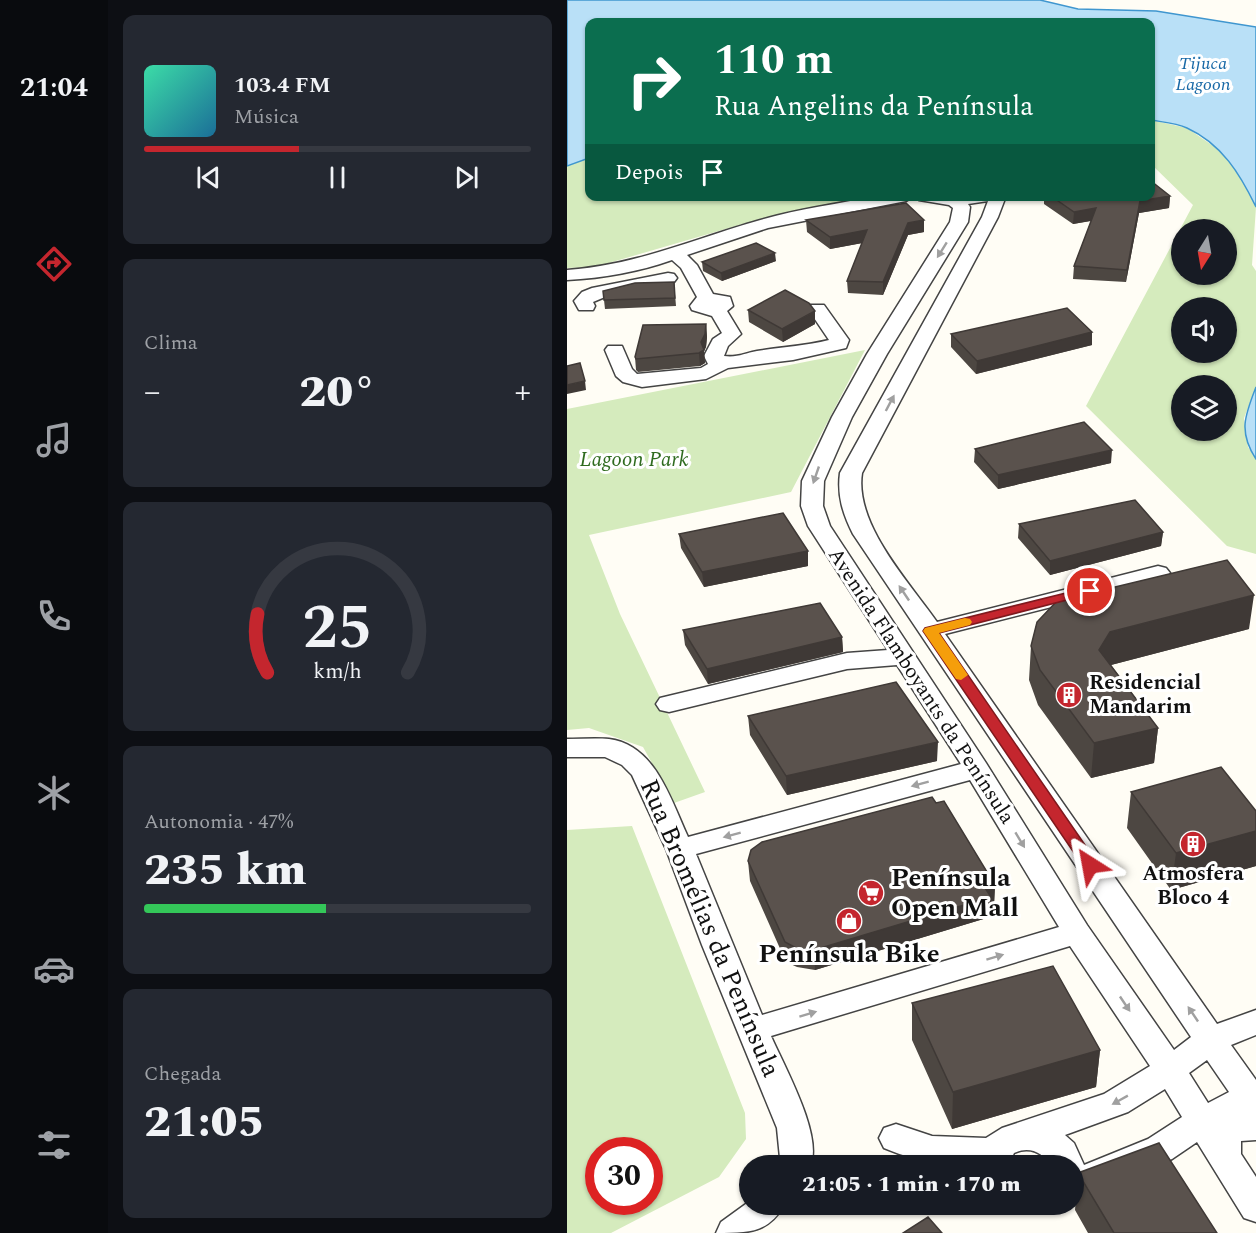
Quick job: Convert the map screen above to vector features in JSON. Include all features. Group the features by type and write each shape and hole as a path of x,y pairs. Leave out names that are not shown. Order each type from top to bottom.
{"street":[{"path":"567,275 597,273 648,263 743,230 787,218 883,201"},
{"name":"Avenida Flamboyants da Península","path":"950,201 962,207 959,222 877,354 831,442 813,481 812,506 819,526 977,769 1077,933 1170,1070 1256,1207"},
{"name":"Avenida Flamboyants da Península","path":"996,201 990,217 851,473 848,486 851,508 864,534 1254,1106"},
{"path":"675,254 688,265 732,334 753,341 758,353 756,357"},
{"path":"648,263 668,278 678,294"},
{"path":"585,306 584,298 598,290 668,278"},
{"path":"732,334 716,349 716,361 723,363 750,361 756,357 793,354 839,344 840,339 817,309"},
{"path":"615,350 623,372 630,378 642,381 706,373 723,363"},
{"path":"831,442 854,441 867,445"},
{"path":"930,631 1158,573"},
{"path":"669,704 847,661 867,661 898,648"},
{"name":"Rua Bromélias da Península","path":"567,748 610,748 631,759 643,770 680,849 752,1030 794,1128 797,1155"},
{"path":"680,849 977,769"},
{"path":"752,1030 1077,933"},
{"path":"1024,1136 1116,1104 1170,1070 1211,1040 1256,1022"},
{"path":"1256,1031 1256,1045"},
{"path":"1084,1180 1160,1149 1202,1120 1254,1106"},
{"path":"1224,1156 1225,1134 1243,1125 1254,1106"},
{"path":"997,1155 1012,1138 1024,1136 1037,1136 1049,1140 1064,1155"},
{"path":"896,1138 916,1147 971,1155"},
{"path":"733,1233 758,1215"}],"green space":[{"path":"1155,121 1187,128 1222,152 1241,178 1256,207 1252,265 1256,271 1256,387 1244,418 1248,447 1256,459 1256,554 1227,546 1086,406 1171,246 1171,285 1237,285 1237,219 1186,219 1193,205 1155,168"},
{"path":"585,159 585,201 859,201 760,219 595,267 567,268 567,166"},
{"name":"Lagoon Park","path":"865,350 791,492 589,535 620,614 705,792 674,803 643,747 589,728 567,730 567,409"},
{"path":"632,826 745,1113 746,1139 719,1177 663,1206 663,1137 585,1137 585,1215 646,1215 611,1233 567,1233 567,830"}],"water":[{"name":"Tijuca Lagoon","path":"567,0 1040,0 1078,9 1156,11 1256,27 1256,207 1229,161 1210,142 1183,126 1155,121 1155,18 585,18 585,159 567,166"},
{"path":"1256,387 1256,459 1247,440 1245,423"}],"building":[{"path":"1155,184 1170,196 1155,198"},
{"path":"1058,201 1140,201 1127,270 1074,266 1096,208 1074,212"},
{"path":"906,203 924,220 908,223 883,282 847,281 867,230 830,237 806,220"},
{"path":"756,243 775,253 721,273 702,262"},
{"path":"674,282 675,298 604,300 603,291 635,283"},
{"path":"785,290 809,303 815,311 782,329 748,310"},
{"path":"1067,308 1092,332 977,361 951,334"},
{"path":"706,324 701,342 704,350 699,353 636,359 635,357 643,325"},
{"path":"580,363 585,381 567,385 567,366"},
{"path":"1084,422 1112,450 998,475 975,449"},
{"path":"1135,500 1163,532 1050,561 1019,524"},
{"path":"783,513 808,551 702,572 679,534"},
{"path":"1227,560 1254,595 1110,632 1099,650 1158,728 1094,743 1040,670 1031,646 1037,622 1057,601"},
{"path":"820,603 842,637 707,669 683,630"},
{"path":"896,682 938,742 786,776 748,716"},
{"path":"1221,767 1256,811 1256,831 1176,853 1131,792"},
{"name":"Península Open Mall","path":"932,797 936,803 944,801 995,885 985,888 991,897 814,950 796,948 785,942 748,861 751,850 762,842"},
{"path":"1053,966 1100,1050 953,1092 912,1003"},
{"path":"1159,1143 1217,1233 1114,1233 1084,1183 1084,1171"},
{"path":"928,1217 942,1233 903,1233"}],"slow traffic":[{"path":"961,675 930,631 965,622"}],"place":[{"name":"Residencial Mandarim","path":"1069,695"},
{"name":"Atmosfera Bloco 4","path":"1193,844"},
{"name":"Península Open Mall","path":"871,893"},
{"name":"Península Bike","path":"849,921"}],"route":[{"path":"1090,591 930,631 1090,865"}]}
